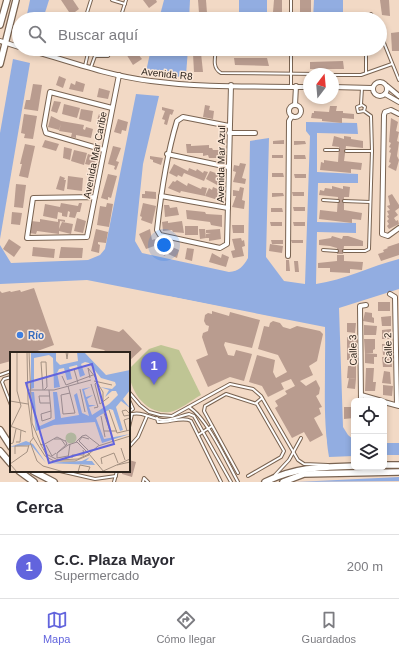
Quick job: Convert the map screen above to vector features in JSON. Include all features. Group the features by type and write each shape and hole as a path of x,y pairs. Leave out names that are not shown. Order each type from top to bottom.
{"main road":[{"path":"0,25 7,0"},
{"path":"0,64 2,42 16,0"},
{"path":"0,430 10,445"},
{"path":"0,452 10,463"},
{"path":"387,465 399,465"},
{"path":"265,482 287,472 305,468 351,466"},
{"path":"20,472 34,482"},
{"path":"35,472 54,482"},
{"path":"283,482 304,474 399,472"}],"street":[{"path":"2,42 12,45"},
{"name":"Avenida R8","path":"51,56 119,75 177,84 303,87"},
{"name":"Avenida Mar Caribe","path":"95,197 36,198 32,200 27,238 87,237 95,197 112,108 119,75"},
{"path":"372,88 377,82 382,82 399,96"},
{"name":"Avenida Mar Azul","path":"161,196 157,230 160,235 220,248 227,244 231,85"},
{"path":"385,94 386,85"},
{"path":"295,105 296,86"},
{"path":"339,87 372,88"},
{"path":"372,88 377,95 385,94 399,102"},
{"path":"104,150 46,133 44,126 50,92 112,108"},
{"path":"292,116 298,116 300,114 300,108 295,105"},
{"path":"292,116 289,109 295,105"},
{"path":"399,114 391,110 385,112 384,115 382,234 388,236 399,228"},
{"path":"288,256 289,121 292,116"},
{"path":"228,208 161,196 167,154 177,121 180,118 230,126"},
{"path":"229,133 255,133"},
{"path":"167,154 228,167"},
{"name":"Calle 2","path":"390,294 394,297 398,406"},
{"name":"Calle 3","path":"362,398 360,306 366,305"},
{"path":"362,395 372,398"},
{"path":"387,402 398,406"}],"lane":[{"path":"88,12 91,0"},
{"path":"112,0 125,4"},
{"path":"122,12 126,0"},
{"path":"291,0 291,12"},
{"path":"387,51 399,80"},
{"path":"85,66 89,56"},
{"path":"91,68 95,56 108,56"},
{"path":"216,56 215,65 220,73 303,73"},
{"path":"291,56 291,86"},
{"path":"366,56 366,73"},
{"path":"339,75 359,76 392,64"},
{"path":"344,251 365,251 369,249 372,151 371,116 364,111 360,113 356,109 358,105 361,104 362,88"},
{"path":"361,104 365,107 364,111"},
{"path":"325,150 338,150"},
{"path":"346,151 372,151"},
{"path":"323,200 338,201"},
{"path":"344,201 370,202"},
{"path":"323,250 337,250"},
{"path":"0,375 10,370"},
{"path":"10,377 4,379 2,382 10,403"},
{"path":"130,393 148,412 172,416 230,384 253,389 262,398 294,453 304,464 325,464 338,466"},
{"path":"238,473 204,413 204,408 226,394 256,403 284,452 281,457 248,476"},
{"path":"256,403 262,398"},
{"path":"130,402 133,409 130,411"},
{"path":"189,407 195,411 208,428 238,482"},
{"path":"130,423 132,414 137,412 147,416 171,419 191,414 231,482"},
{"path":"130,446 137,440 148,412"},
{"path":"157,418 157,421 163,423 187,419 191,421 221,482"},
{"path":"198,435 212,426"},
{"path":"272,479 294,453 301,438"},
{"path":"64,472 95,479 116,476"},
{"path":"114,482 117,472"},
{"path":"143,482 144,478 148,482"}],"green space":[{"path":"161,345 179,350 201,395 182,407 170,412 153,410 146,406 140,400 132,385 130,368 149,349"}],"water":[{"path":"30,0 49,0 45,12 27,12"},
{"path":"164,0 190,0 189,12 161,12"},
{"path":"239,0 267,0 267,12 239,12"},
{"path":"314,0 343,0 343,12 313,12"},
{"path":"149,56 187,56 186,75 177,77 148,73 147,67"},
{"path":"13,59 30,63 0,239 0,133"},
{"path":"136,94 159,96 143,164 135,241 142,253 229,272 240,268 248,258 250,141 269,138 266,257 284,281 305,284 310,136 306,131 306,122 357,123 358,134 317,133 317,172 358,174 358,183 318,183 317,222 356,223 356,233 317,232 316,284 337,279 399,259 399,289 339,308 343,427 351,438 351,456 329,457 325,409 325,327 87,280 0,284 0,245 11,263 88,260 100,255 105,249"},
{"path":"387,443 399,443 399,455 387,455"},
{"path":"399,477 399,481 296,482"}],"pier":[{"path":"168,296 325,328 324,424 327,443 325,443 322,424 324,329 168,298"}],"building":[{"path":"61,0 73,0 79,9 75,12 69,12"},
{"path":"143,0 156,0 157,2 149,8"},
{"path":"198,0 206,0 207,12 199,12"},
{"path":"274,0 282,0 282,12 273,12"},
{"path":"300,0 311,0 311,12 300,12"},
{"path":"380,0 389,0 390,16 387,16 387,12 382,12"},
{"path":"399,32 399,51 392,51 391,33"},
{"path":"127,56 140,56 142,59 133,65"},
{"path":"193,56 201,56 203,72 194,72"},
{"path":"234,58 267,58 269,66 235,65"},
{"path":"343,61 344,69 310,68 310,62"},
{"path":"59,76 66,79 63,88 56,85"},
{"path":"76,81 85,84 83,92 69,89 71,83 75,85"},
{"path":"33,84 42,85 38,111 24,109 26,100 30,100"},
{"path":"99,88 110,91 108,99 97,97"},
{"path":"54,101 61,102 57,113 51,111"},
{"path":"64,104 80,108 77,118 62,114"},
{"path":"205,105 210,106 209,110 214,111 213,119 203,117"},
{"path":"330,106 337,106 336,111 354,114 354,119 342,118 342,123 322,121 322,119 311,118 314,111 329,112"},
{"path":"162,107 174,110 172,115 170,114 167,125 164,124 165,120 162,119 165,111 162,110"},
{"path":"81,109 93,111 91,122 79,119"},
{"path":"24,114 37,116 33,139 24,138 25,134 21,133"},
{"path":"99,114 104,115 102,125 96,123"},
{"path":"51,116 61,121 84,125 83,129 85,130 86,127 93,129 91,138 76,135 76,138 71,137 72,133 59,131 61,124 59,130 48,127"},
{"path":"391,118 398,122 396,131 399,132 397,141 399,142 397,156 399,160 396,171 388,167 391,163 389,162 391,153 389,152 391,148 389,147 391,143 389,142"},
{"path":"118,119 128,122 126,131 122,130 121,134 114,132"},
{"path":"334,136 344,139 344,136 351,137 351,139 363,141 363,148 346,146 344,161 362,163 361,170 351,169 351,173 320,170 321,162 324,163 324,160 338,162 339,147 332,146"},
{"path":"45,140 59,144 56,151 42,147"},
{"path":"284,140 284,144 273,144 273,141"},
{"path":"294,141 305,141 306,144 294,145"},
{"path":"25,144 35,146 28,178 19,176 22,164 20,164"},
{"path":"186,144 191,144 191,146 209,145 209,148 212,148 213,150 221,150 223,158 209,158 208,155 203,156 203,153 187,153"},
{"path":"113,146 121,148 116,161 119,162 116,170 114,169 115,166 108,164"},
{"path":"64,147 72,149 70,160 63,158"},
{"path":"74,150 87,153 84,165 71,161"},
{"path":"88,154 97,157 94,166 85,164"},
{"path":"272,155 283,155 283,158 272,158"},
{"path":"294,155 305,155 306,159 294,159"},
{"path":"150,156 163,158 161,165 153,162 153,160 150,159"},
{"path":"240,163 246,164 242,178 246,179 245,184 233,182 236,172 233,171 234,165 239,166"},
{"path":"174,164 188,171 189,168 196,171 197,169 203,173 204,171 208,172 204,181 184,173 182,177 178,175 177,177 169,173"},
{"path":"210,171 224,176 219,186 206,179"},
{"path":"272,173 283,173 284,177 272,177"},
{"path":"108,174 117,176 111,198 108,197 108,200 101,198"},
{"path":"294,174 306,174 306,178 295,178"},
{"path":"60,176 66,180 64,191 56,189"},
{"path":"68,176 83,178 82,191 67,189"},
{"path":"177,180 187,186 188,183 201,189 202,187 207,188 205,196 181,191 180,193 168,188 173,181 175,182"},
{"path":"16,184 26,185 23,208 14,207"},
{"path":"332,186 343,189 343,186 350,187 349,197 344,197 344,210 362,213 361,220 352,219 352,223 319,219 320,210 337,212 338,197 319,195 320,190 324,191 325,188 332,189"},
{"path":"213,187 222,191 218,200 205,196 209,188 212,190"},
{"path":"240,187 244,188 242,200 245,201 244,209 232,207 236,196 233,196 233,190 239,191"},
{"path":"145,191 156,192 156,199 142,198 142,194 145,194"},
{"path":"292,192 304,192 304,196 293,196"},
{"path":"272,193 283,193 284,196 272,197"},
{"path":"392,194 399,205 399,208 395,211 398,215 394,218 396,221 398,220 399,224 389,229 387,226 389,224 387,221 389,219 387,216 389,215 387,211 390,210 387,206 390,205 388,196"},
{"path":"61,203 78,206 79,203 82,203 80,212 77,212 75,218 69,217 70,212 68,211 67,217 62,216 62,213 58,212 57,219 43,216 45,204 60,207"},
{"path":"107,203 113,204 109,227 97,225 100,206 106,207"},
{"path":"143,203 156,206 152,224 141,220 142,217 140,216"},
{"path":"164,205 169,205 170,208 177,207 179,215 165,217"},
{"path":"293,207 305,207 305,211 294,211"},
{"path":"271,208 282,208 283,212 271,212"},
{"path":"186,210 205,212 206,214 222,215 222,227 211,225 210,222 187,219"},
{"path":"12,212 22,213 20,225 11,224"},
{"path":"77,218 86,221 83,233 74,231"},
{"path":"40,219 58,222 58,219 65,220 65,222 60,221 59,229 62,222 73,224 71,234 59,231 59,234 37,231 36,234 29,233 31,221 40,222"},
{"path":"168,221 168,223 182,221 184,233 173,232 172,230 163,231 162,222"},
{"path":"270,222 282,222 282,226 271,226"},
{"path":"293,222 305,222 305,226 294,226"},
{"path":"232,225 244,225 244,233 233,233"},
{"path":"185,226 198,226 198,235 185,235"},
{"path":"96,229 108,232 106,243 98,242 100,245 99,253 91,251"},
{"path":"150,229 152,240 155,239 157,245 146,249 139,234"},
{"path":"199,229 205,229 206,238 200,239"},
{"path":"220,229 221,239 209,241 209,238 206,238 206,234 211,233 206,233 206,230"},
{"path":"332,236 342,239 343,236 348,236 363,241 363,246 344,246 343,254 337,254 337,248 319,245 319,240 331,238"},
{"path":"241,238 242,241 244,240 245,246 242,247 244,256 233,258 231,251 235,250 232,239"},
{"path":"9,239 21,247 14,257 3,249"},
{"path":"271,240 283,240 283,244 272,244"},
{"path":"291,240 303,240 303,243 292,243"},
{"path":"163,243 179,250 177,258 166,253 165,256 161,254"},
{"path":"399,243 399,255 381,261 378,254 384,252 383,250 388,248 387,247"},
{"path":"270,244 283,246 282,253 269,251"},
{"path":"33,247 55,249 54,258 32,256"},
{"path":"61,247 83,248 82,258 59,258"},
{"path":"187,248 194,249 192,261 185,259"},
{"path":"212,253 221,258 222,254 229,257 226,267 209,262"},
{"path":"337,255 344,255 344,261 363,262 362,270 350,269 350,273 330,272 330,268 318,268 318,263 337,261"},
{"path":"286,260 289,260 290,271 286,271"},
{"path":"294,261 298,261 299,272 295,272"},
{"path":"34,288 54,345 35,352 10,352 10,361 0,364 0,291 2,293 20,290 21,292"},
{"path":"378,302 390,302 390,311 378,311"},
{"path":"212,311 229,316 230,312 260,320 252,348 225,342 224,345 228,355 234,356 236,350 252,354 244,381 230,377 208,387 196,360 208,355 202,337 203,333 208,331 209,326 206,325 204,321 205,315 208,313 212,314"},
{"path":"365,312 372,313 374,323 363,321"},
{"path":"391,316 391,326 382,326 381,317"},
{"path":"273,321 290,329 297,326 320,331 323,334 317,361 309,366 313,375 300,381 306,386 316,380 320,388 319,394 316,396 322,407 319,408 321,414 314,418 323,435 310,442 304,432 292,438 275,408 278,406 275,401 287,394 285,391 295,386 291,379 281,383 284,389 268,397 262,386 249,382 257,355 275,360 273,372 276,378 287,372 278,355 258,349 264,326 269,327 270,323"},
{"path":"347,323 356,323 355,333 347,332"},
{"path":"364,325 377,326 376,335 364,335"},
{"path":"97,326 119,332 123,329 142,349 130,360 130,352 106,352 104,350 91,347"},
{"path":"391,329 391,339 382,339 382,330"},
{"path":"347,337 357,337 357,347 354,347 354,351 357,351 357,360 347,360"},
{"path":"364,339 375,339 375,349 373,350 373,353 365,353"},
{"path":"382,344 391,344 391,353 383,355"},
{"path":"365,353 377,354 377,357 374,357 374,364 365,363"},
{"path":"382,357 391,357 392,367 383,367"},
{"path":"348,366 356,366 356,379 347,378"},
{"path":"366,368 374,368 373,382 376,382 375,391 365,391"},
{"path":"384,371 390,372 391,384 382,383"},
{"path":"349,378 356,379 355,389 347,388"},
{"path":"383,385 393,386 392,396 383,395"},
{"path":"344,407 351,407 351,418 344,419"},
{"path":"130,460 136,462 132,477 122,474 122,472 130,472"}],"place":[{"name":"Río","path":"20,335"},
{"name":"C.C. Plaza Mayor","path":"154,385"}]}
